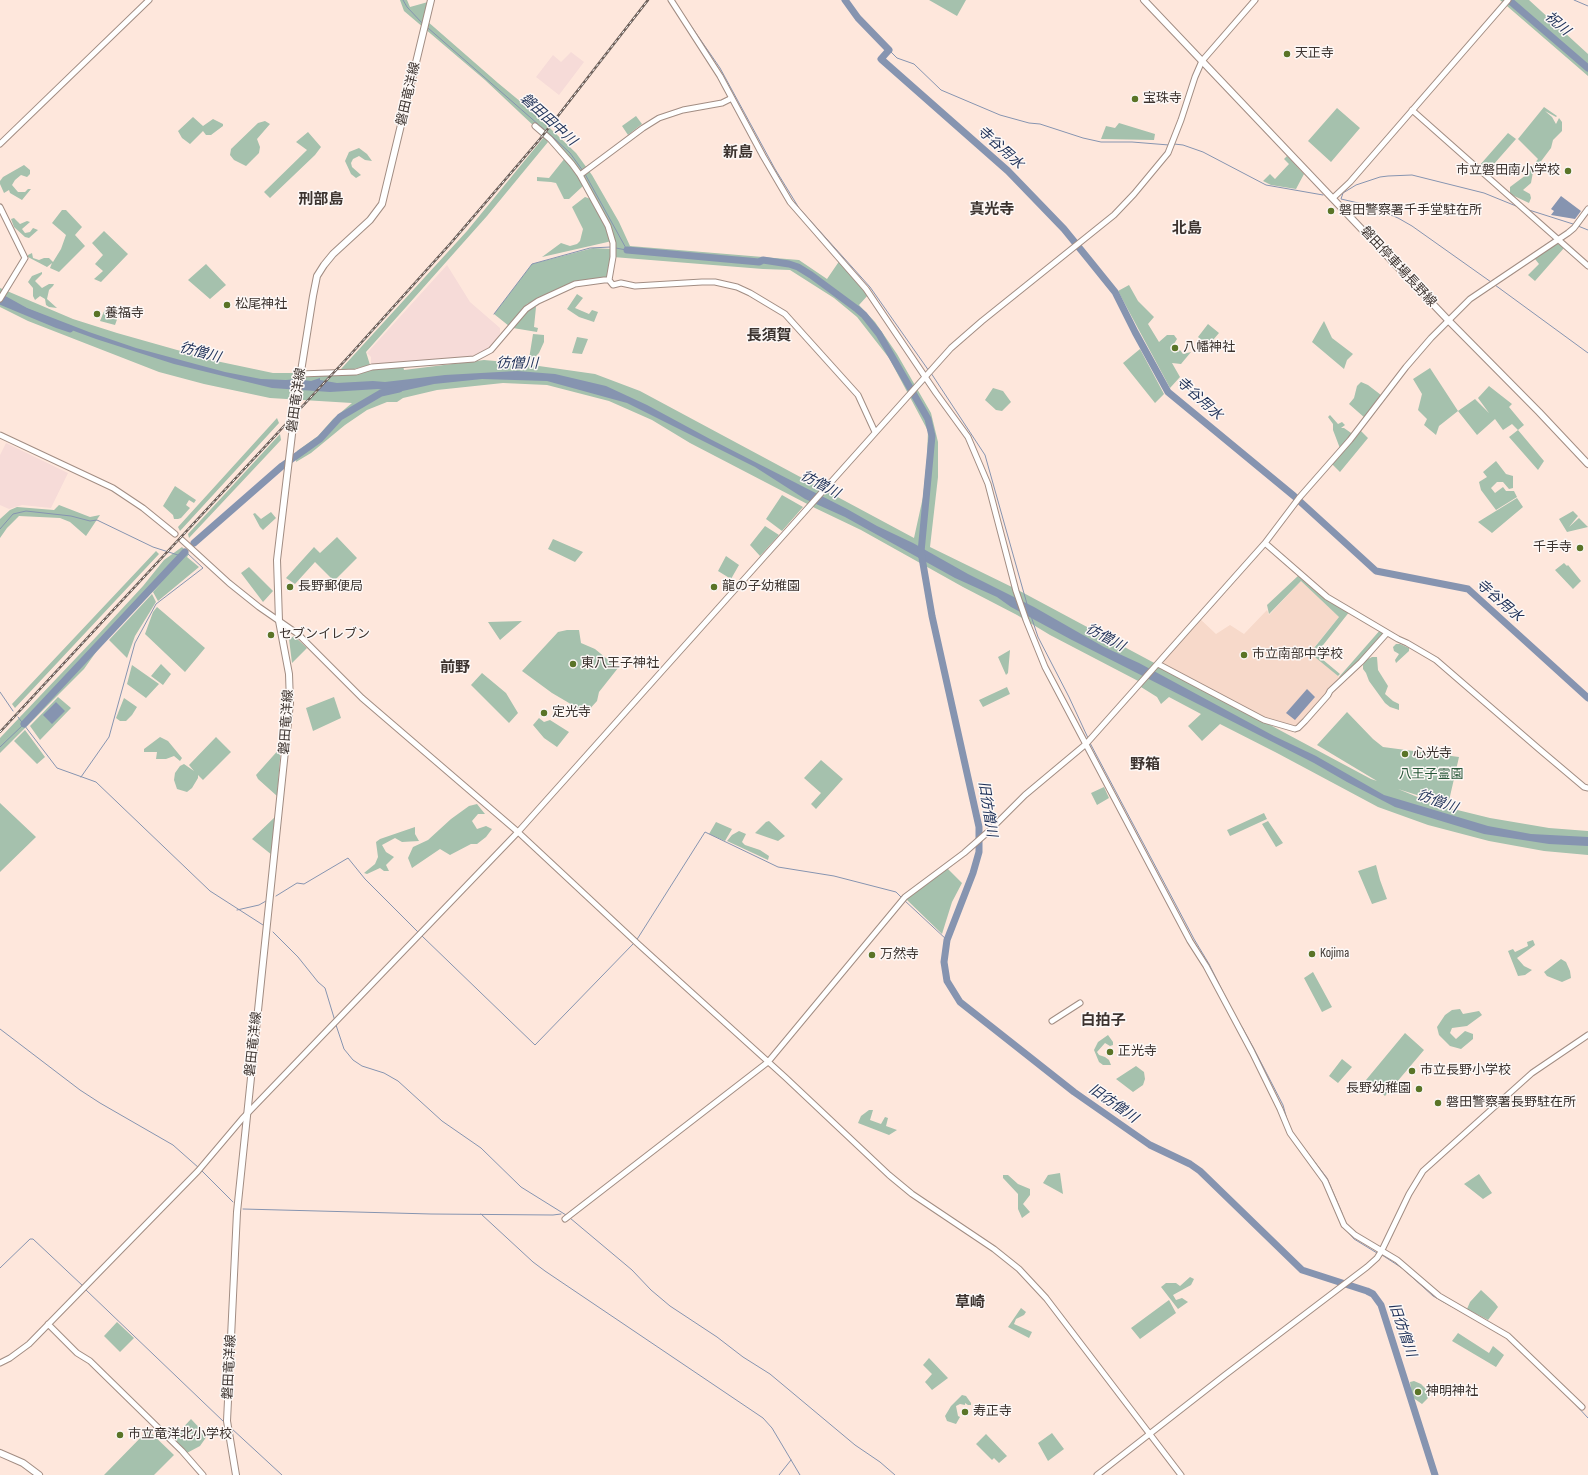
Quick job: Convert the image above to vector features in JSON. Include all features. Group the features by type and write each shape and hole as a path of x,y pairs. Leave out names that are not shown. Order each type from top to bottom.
{"main road":[{"name":"磐田竜洋線","path":"236,1475 227,1422 237,1212 290,703 288,674 279,622 277,560 297,395 313,296 318,276 324,265 333,254 377,212 384,197 431,0"},
{"name":"磐田停車場長野線","path":"1144,0 1334,197 1449,321 1588,464"},
{"path":"0,1453 23,1463 40,1475"}],"street":[{"path":"0,144 149,0"},
{"path":"671,0 712,62 764,158 790,202 866,289 925,378 968,437 978,457 992,495 1016,591 1045,667 1190,941 1206,966 1252,1052 1290,1133 1326,1181 1344,1225 1355,1235 1382,1250 1410,1270 1439,1296 1508,1336 1582,1407"},
{"path":"0,1363 20,1351 48,1324 198,1171 246,1115 518,832 875,432 963,337 1118,211 1164,158 1172,144 1202,61 1255,0"},
{"path":"1334,197 1350,182 1507,2"},
{"path":"580,175 643,128 659,118 682,110 722,103 732,98"},
{"path":"1412,110 1588,266"},
{"path":"535,126 566,155 580,175 611,235 613,257 609,280 613,285 621,283 635,286 715,282 737,287 763,300 785,314 858,395 875,432"},
{"path":"0,208 25,258 4,290 0,299"},
{"path":"565,1219 768,1062 904,898 964,853 989,831 1025,795 1086,744 1264,543 1299,498 1350,440 1418,352 1470,299 1574,228 1588,209"},
{"path":"300,374 356,372 372,368 474,359 491,350 526,309 538,301 575,284 609,280"},
{"path":"0,435 113,488 143,508 175,534"},
{"path":"182,540 229,583 279,622 298,634 362,698 457,778 518,832 635,942 900,1184 994,1249 1019,1269 1046,1298 1181,1475"},
{"path":"1264,543 1327,598 1436,660 1539,750 1584,787 1588,788"},
{"path":"1157,664 1264,720 1294,729 1298,728 1305,721 1330,691 1361,662 1387,633"},
{"path":"1052,1021 1080,1003"},
{"path":"1097,1475 1302,1316 1368,1268 1382,1250 1409,1194 1423,1171 1532,1072 1588,1035"},
{"path":"48,1324 77,1353 90,1362 182,1451 203,1475"}],"shaded area":[{"path":"571,52 584,62 559,95 536,77 553,55 561,62"},
{"path":"447,265 470,302 500,328 500,334 488,349 482,353 472,356 407,363 371,364 371,357 367,353"},
{"path":"6,443 68,473 51,508 22,505 9,509 0,505 0,455"},
{"path":"1301,581 1339,617 1311,651 1341,679 1298,728 1276,724 1158,664 1198,617 1216,634 1230,625 1244,634 1267,610 1269,615"}],"green space":[{"name":"八王子霊園","path":"400,0 407,0 410,7 428,2 427,21 533,112 576,153 592,175 619,222 630,246 799,260 827,279 840,260 869,294 859,305 875,322 897,354 931,413 938,442 938,477 930,547 1018,590 1371,779 1377,781 1317,745 1347,712 1373,739 1383,747 1459,757 1448,805 1398,789 1437,805 1490,818 1549,828 1588,831 1588,855 1544,851 1489,841 1428,825 1378,807 1220,724 1202,741 1188,726 1201,714 1169,697 1161,704 1157,697 1141,687 1142,683 1050,635 1017,615 963,587 861,530 815,508 690,443 652,420 609,401 547,385 503,383 437,390 403,398 397,402 387,402 367,410 345,425 311,453 296,462 297,451 318,436 333,419 352,403 270,398 204,384 159,372 28,321 0,307 0,288 73,319 117,333 216,361 273,373 317,373 403,366 404,370 484,360 518,363 595,374 640,391 914,538 923,497 928,431 889,358 857,317 834,298 790,270 613,257 609,280 577,282 527,304 509,326 494,314 532,264 593,248 612,249 612,241 542,257 561,243 570,246 577,244 580,241 583,229 572,207 585,197 591,199 611,237 580,175 536,128 485,80 404,11"},
{"path":"929,0 966,0 957,16"},
{"path":"1500,0 1529,0 1588,54 1588,76"},
{"path":"1544,107 1557,116 1556,117 1545,111 1552,117 1556,124 1559,118 1562,122 1562,131 1553,140 1551,148 1533,172 1531,183 1523,190 1530,194 1531,198 1529,203 1510,194 1510,187 1526,175 1538,159 1518,139"},
{"path":"1337,108 1360,128 1331,162 1308,141"},
{"path":"636,116 642,124 628,135 622,126"},
{"path":"193,117 203,126 213,119 223,124 223,126 211,135 206,135 203,131 190,144 182,138 178,131"},
{"path":"265,121 270,124 257,139 260,147 259,153 246,166 234,160 230,155 231,149 258,123"},
{"path":"1119,123 1155,134 1154,140 1101,139 1106,126 1115,128"},
{"path":"308,132 321,147 315,155 270,198 264,192 307,150 296,142"},
{"path":"1508,133 1516,139 1486,173 1479,166"},
{"path":"544,137 548,142 487,216 366,352 370,365 350,370 341,369 467,231"},
{"path":"359,148 367,154 372,161 365,160 359,156 353,159 351,163 352,167 361,175 356,178 351,174 345,161 349,152"},
{"path":"1287,156 1304,174 1296,189 1271,185 1263,181 1270,174 1275,179 1289,164 1284,159"},
{"path":"565,158 575,170 583,186 569,199 564,199 556,183 537,181 537,177 549,178"},
{"path":"24,165 30,170 30,174 27,177 21,175 12,185 18,192 25,192 28,189 31,189 22,200 10,193 9,190 4,193 0,181 3,177"},
{"path":"62,210 66,210 82,227 75,235 85,246 59,272 50,268 52,263 47,267 28,257 28,255 32,253 33,258 39,260 49,258 53,262 61,249 66,235 52,223"},
{"path":"14,218 20,224 27,221 30,222 22,229 25,233 30,232 33,228 38,230 29,238 25,237 14,227 11,219"},
{"path":"104,231 128,254 101,282 94,279 103,271 95,264 103,255 92,243"},
{"path":"1557,243 1564,248 1535,281 1528,275 1539,264 1535,259"},
{"path":"206,264 226,285 210,299 188,280"},
{"path":"42,272 42,274 35,281 42,288 49,284 54,284 49,290 47,299 57,308 46,305 45,299 40,296 35,300 33,296 33,288 28,282 32,276"},
{"path":"1129,285 1138,301 1154,317 1148,324 1159,342 1167,335 1174,335 1177,339 1172,347 1174,351 1178,352 1180,350 1183,354 1191,352 1181,364 1172,363 1180,377 1170,388 1118,291"},
{"path":"577,294 583,298 575,308 589,314 592,310 598,312 594,322 579,317 567,309"},
{"path":"536,307 534,327 538,328 537,332 513,328 525,313"},
{"path":"105,309 119,314 115,325 100,321"},
{"path":"1324,321 1332,338 1353,354 1347,360 1344,369 1312,342"},
{"path":"1208,324 1219,333 1208,346 1198,337"},
{"path":"533,334 544,335 544,342 539,353 532,360 529,359"},
{"path":"577,337 588,339 582,354 572,353"},
{"path":"1140,349 1164,394 1155,403 1123,363"},
{"path":"1430,368 1458,411 1439,426 1436,435 1424,425 1427,419 1418,410 1422,394 1413,379"},
{"path":"1361,382 1368,385 1381,395 1382,398 1365,418 1349,404 1354,398 1357,386"},
{"path":"1489,386 1512,404 1509,407 1524,425 1518,430 1512,424 1503,430 1495,419 1477,435 1458,411 1475,399 1489,413 1478,398"},
{"path":"993,388 1003,391 1011,402 1002,411 996,410 985,400"},
{"path":"1330,415 1338,424 1342,422 1345,425 1341,428 1344,428 1354,435 1359,429 1368,438 1340,472 1331,463 1341,451 1333,430 1333,424 1328,417"},
{"path":"277,418 279,423 180,531 178,527"},
{"path":"1518,430 1544,461 1538,470 1509,437"},
{"path":"280,434 281,440 189,538 188,534"},
{"path":"1496,461 1506,474 1513,476 1513,488 1509,489 1503,482 1497,482 1491,488 1495,493 1503,487 1506,491 1514,491 1517,497 1496,510 1481,490 1479,482 1487,477 1483,472"},
{"path":"175,486 196,500 194,503 189,500 186,505 190,508 181,518 178,519 174,519 173,515 163,506"},
{"path":"782,495 803,507 782,531 766,519"},
{"path":"1517,498 1523,507 1492,533 1478,522"},
{"path":"59,505 90,517 100,515 86,536 70,522 60,518 19,516 7,528 0,538 0,519 10,510 17,507 54,510"},
{"path":"1573,511 1578,516 1569,527 1579,518 1588,527 1567,532 1559,519"},
{"path":"271,512 276,518 263,530 253,514 255,513 261,519"},
{"path":"765,526 779,535 760,556 750,545"},
{"path":"337,537 357,558 334,581 315,562 295,584 286,578 314,547 320,553"},
{"path":"553,539 583,552 575,562 548,549"},
{"path":"182,547 189,554 187,557 199,567 158,601 153,592 163,581 101,645 84,669 0,753 0,738 143,586 164,560"},
{"path":"156,551 159,554 15,708 12,704"},
{"path":"726,556 739,565 731,579 718,571"},
{"path":"1564,563 1567,566 1568,565 1581,581 1573,589 1555,570"},
{"path":"249,567 273,591 263,602 241,573"},
{"path":"1299,575 1327,597 1350,611 1316,654 1340,674 1338,676 1310,653 1339,617 1301,581 1269,614 1267,605"},
{"path":"152,594 156,602 135,636 127,658 109,640"},
{"path":"157,607 205,648 185,672 145,634 153,612"},
{"path":"522,621 500,640 488,622"},
{"path":"1381,629 1387,633 1341,679 1339,677"},
{"path":"579,630 581,643 595,649 618,668 599,692 597,701 586,713 552,693 522,671 558,632"},
{"path":"294,636 307,648 292,663 289,639"},
{"path":"1396,644 1409,648 1409,651 1396,663 1395,660 1399,654 1394,651 1393,647"},
{"path":"1010,650 1008,673 1006,675 998,657"},
{"path":"1372,657 1377,657 1378,670 1388,686 1385,694 1399,704 1399,710 1390,707 1385,703 1369,681 1363,669 1363,665 1366,660"},
{"path":"161,664 171,674 163,685 151,676"},
{"path":"132,665 159,684 146,698 127,684"},
{"path":"482,673 506,693 518,713 509,723 471,685"},
{"path":"1007,687 1010,694 983,707 979,700"},
{"path":"58,697 71,708 40,740 30,726"},
{"path":"334,697 341,718 313,731 306,708"},
{"path":"124,698 137,707 126,721 120,721 116,718"},
{"path":"539,718 544,722 550,720 569,732 557,747 544,738 533,725"},
{"path":"25,730 45,757 37,764 14,741"},
{"path":"160,737 168,741 182,758 180,761 174,756 166,759 156,759 157,752 144,752 144,749"},
{"path":"216,737 231,752 203,780 198,775 198,778 192,788 187,792 177,789 174,780 175,773 180,766 184,764 194,771 189,765"},
{"path":"281,747 277,796 258,779 256,775"},
{"path":"821,760 843,779 816,809 811,804 821,793 804,778"},
{"path":"1104,787 1109,798 1097,805 1091,793"},
{"path":"0,803 36,837 0,872"},
{"path":"477,804 485,814 478,814 472,821 477,829 486,826 492,829 486,837 477,844 471,844 450,855 440,849 412,868 408,858 413,847 428,840 451,819 469,806"},
{"path":"1264,813 1267,819 1230,836 1227,830"},
{"path":"276,816 272,855 252,839"},
{"path":"769,821 785,836 778,841 755,833"},
{"path":"1268,821 1283,843 1276,847 1262,824"},
{"path":"716,822 732,829 725,841 709,834"},
{"path":"415,827 415,834 419,841 402,842 395,838 382,845 386,852 394,857 386,865 389,871 384,871 380,868 367,874 364,873 375,864 378,857 376,842 380,839"},
{"path":"739,831 746,834 742,842 745,845 760,850 769,856 768,860 727,841 732,835"},
{"path":"1376,865 1387,899 1372,904 1358,871"},
{"path":"947,868 962,883 952,902 942,934 906,899"},
{"path":"1533,940 1535,945 1517,958 1524,966 1532,970 1525,975 1518,976 1508,951 1513,949 1515,952 1528,946 1527,942"},
{"path":"1561,959 1566,962 1571,978 1562,982 1547,976 1544,972"},
{"path":"1313,972 1332,1007 1322,1012 1304,978"},
{"path":"1460,1009 1463,1014 1479,1011 1482,1015 1467,1026 1452,1028 1450,1033 1456,1039 1465,1031 1473,1034 1473,1039 1461,1049 1450,1046 1439,1035 1437,1027 1445,1015 1452,1010"},
{"path":"1405,1033 1424,1050 1385,1096 1366,1080"},
{"path":"1108,1035 1113,1042 1113,1045 1110,1046 1105,1043 1097,1052 1099,1055 1109,1060 1111,1065 1103,1065 1099,1062 1094,1050 1098,1042"},
{"path":"1342,1059 1352,1067 1338,1083 1329,1076"},
{"path":"1136,1066 1144,1072 1145,1079 1143,1085 1133,1092 1116,1079"},
{"path":"869,1110 873,1110 870,1120 881,1124 885,1117 888,1118 886,1126 897,1130 889,1135 858,1123 861,1116"},
{"path":"1060,1173 1063,1194 1043,1183 1048,1175"},
{"path":"1479,1174 1492,1193 1483,1199 1464,1184"},
{"path":"1003,1175 1008,1175 1018,1184 1030,1189 1030,1195 1023,1204 1030,1212 1022,1218 1018,1209 1018,1194 1003,1178"},
{"path":"1190,1277 1194,1279 1191,1285 1173,1295 1176,1300 1182,1298 1188,1302 1178,1309 1161,1287 1166,1283 1176,1283 1180,1286"},
{"path":"1481,1290 1498,1307 1488,1320 1467,1309 1470,1302"},
{"path":"1169,1300 1176,1313 1140,1339 1131,1328"},
{"path":"1021,1308 1026,1312 1024,1315 1016,1319 1014,1324 1032,1332 1029,1338 1008,1327"},
{"path":"117,1322 134,1338 120,1352 104,1336"},
{"path":"1458,1333 1489,1353 1493,1346 1504,1355 1496,1367 1452,1341"},
{"path":"929,1358 948,1378 932,1390 925,1382 932,1374 923,1365"},
{"path":"1414,1381 1421,1384 1426,1389 1428,1398 1422,1404 1412,1397 1410,1382"},
{"path":"962,1395 966,1396 971,1405 965,1403 965,1405 960,1404 956,1406 958,1416 960,1417 956,1424 947,1421 945,1416 951,1406"},
{"path":"191,1419 207,1436 200,1446 185,1454 179,1448 176,1439 178,1433"},
{"path":"148,1430 174,1455 154,1475 104,1475"},
{"path":"1052,1433 1064,1449 1048,1461 1038,1443"},
{"path":"986,1434 1007,1456 999,1463 994,1458 992,1460 976,1444"}],"water":[{"path":"1561,196 1581,211 1575,219 1551,215 1554,211 1551,209"},
{"path":"0,293 27,308 136,348 225,372 261,379 296,379 311,381 320,378 320,380 337,383 373,381 385,382 445,375 517,371 555,374 606,386 647,405 877,526 913,543 968,574 1034,607 1104,647 1139,663 1274,736 1316,756 1384,795 1488,826 1531,834 1588,837 1588,846 1549,844 1484,834 1395,807 1314,763 1070,639 1011,607 997,597 955,578 845,517 805,499 755,467 627,403 547,381 482,379 434,384 398,392 378,389 330,392 272,388 174,364 96,339 0,301"},
{"path":"1307,689 1315,697 1295,720 1286,713"},
{"path":"56,702 65,711 52,724 43,715"}],"waterway":[{"name":"磐田田中川","path":"403,0 407,7 423,24"},
{"name":"寺谷用水","path":"845,0 858,18 889,50 881,59 1008,171 1064,229 1115,292 1168,392 1294,496 1376,571 1468,589 1588,698"},
{"name":"祝川","path":"1509,0 1588,68"},
{"path":"1574,0 1588,6"},
{"path":"691,26 720,68 775,169 799,208 870,287 929,371"},
{"name":"磐田田中川","path":"428,28 555,139 570,153 583,171"},
{"path":"889,50 897,58 914,64 941,90 1000,115 1029,123 1040,124 1083,138 1101,142 1132,142 1169,145"},
{"path":"1174,144 1183,145 1203,152 1266,185 1323,195"},
{"name":"磐田田中川","path":"585,174 627,250"},
{"path":"1491,282 1412,226 1398,218 1367,205 1341,199 1343,193 1356,185 1380,177 1412,175 1484,193 1516,206"},
{"path":"1529,210 1573,224"},
{"path":"1578,226 1588,230"},
{"path":"494,314 532,264 590,248 611,247"},
{"path":"616,248 626,250"},
{"name":"旧彷僧川","path":"627,250 759,262 763,260 789,264 798,267 811,275 857,309 864,315 879,334 928,419 932,436 921,552 932,616 979,827 979,852 973,873 947,940 944,962 947,981 960,1002 1074,1092 1150,1145 1190,1164 1200,1171 1302,1270 1373,1294 1381,1305 1435,1475"},
{"path":"1495,285 1588,353"},
{"name":"彷僧川","path":"0,301 70,329"},
{"path":"931,373 985,455 1027,604"},
{"path":"194,543 282,466 320,439 340,417 381,393 399,389"},
{"path":"0,529 13,514 26,511 71,516 90,521 97,520 153,547 181,556 187,553 203,568 156,604 135,643 109,737 81,777"},
{"path":"24,724 185,552"},
{"path":"1031,616 1038,637 1088,738"},
{"path":"0,692 13,711"},
{"path":"18,717 57,768 96,782 210,891 263,925"},
{"path":"0,747 24,724"},
{"path":"1090,743 1227,1000"},
{"path":"636,941 705,832 778,867 834,876 896,892 902,898"},
{"path":"276,896 297,883 304,884 348,858 365,879 418,932"},
{"path":"904,900 947,940"},
{"path":"237,910 259,905 266,901"},
{"path":"273,932 298,957 318,982 325,988 335,1021"},
{"path":"422,936 535,1045 634,943"},
{"path":"336,1025 344,1049 353,1060 362,1066 384,1073 398,1081 442,1121 481,1148 521,1187 566,1215"},
{"path":"1242,1027 1283,1105 1288,1123"},
{"path":"0,1029 80,1090 173,1145 199,1168"},
{"path":"1301,1144 1327,1178 1342,1213"},
{"path":"201,1170 233,1202"},
{"path":"243,1209 431,1214 561,1214"},
{"path":"481,1214 533,1262 545,1271 763,1418 772,1428 800,1475"},
{"path":"570,1218 632,1270 651,1290 670,1306 770,1374 855,1445 880,1462 895,1475"},
{"path":"1348,1232 1354,1239 1377,1253"},
{"path":"0,1268 30,1239 33,1239 83,1286"},
{"path":"1382,1255 1402,1268 1433,1296 1483,1324"},
{"path":"86,1290 224,1422"},
{"path":"1575,1404 1588,1418"},
{"path":"231,1428 282,1475"},
{"path":"779,1475 791,1460"}],"railway":[{"path":"0,732 350,355 450,244 540,139 648,0"}],"place":[{"name":"天正寺","path":"1287,54"},
{"name":"宝珠寺","path":"1135,99"},
{"name":"市立磐田南小学校","path":"1568,171"},
{"name":"磐田警察署千手堂駐在所","path":"1331,211"},
{"name":"松尾神社","path":"227,305"},
{"name":"養福寺","path":"97,314"},
{"name":"八幡神社","path":"1175,348"},
{"name":"千手寺","path":"1580,548"},
{"name":"長野郵便局","path":"290,587"},
{"name":"龍の子幼稚園","path":"714,587"},
{"name":"セブンイレブン","path":"271,635"},
{"name":"市立南部中学校","path":"1244,655"},
{"name":"東八王子神社","path":"573,664"},
{"name":"定光寺","path":"544,713"},
{"name":"心光寺","path":"1405,754"},
{"name":"Kojima","path":"1312,954"},
{"name":"万然寺","path":"872,955"},
{"name":"正光寺","path":"1110,1052"},
{"name":"市立長野小学校","path":"1412,1071"},
{"name":"長野幼稚園","path":"1419,1089"},
{"name":"磐田警察署長野駐在所","path":"1438,1103"},
{"name":"神明神社","path":"1418,1392"},
{"name":"寿正寺","path":"965,1412"},
{"name":"市立竜洋北小学校","path":"120,1435"}],"district":[{"name":"新島","path":"738,153"},
{"name":"刑部島","path":"321,200"},
{"name":"真光寺","path":"992,210"},
{"name":"北島","path":"1187,229"},
{"name":"長須賀","path":"769,336"},
{"name":"前野","path":"455,668"},
{"name":"野箱","path":"1145,765"},
{"name":"白拍子","path":"1103,1021"},
{"name":"草崎","path":"970,1303"}]}
